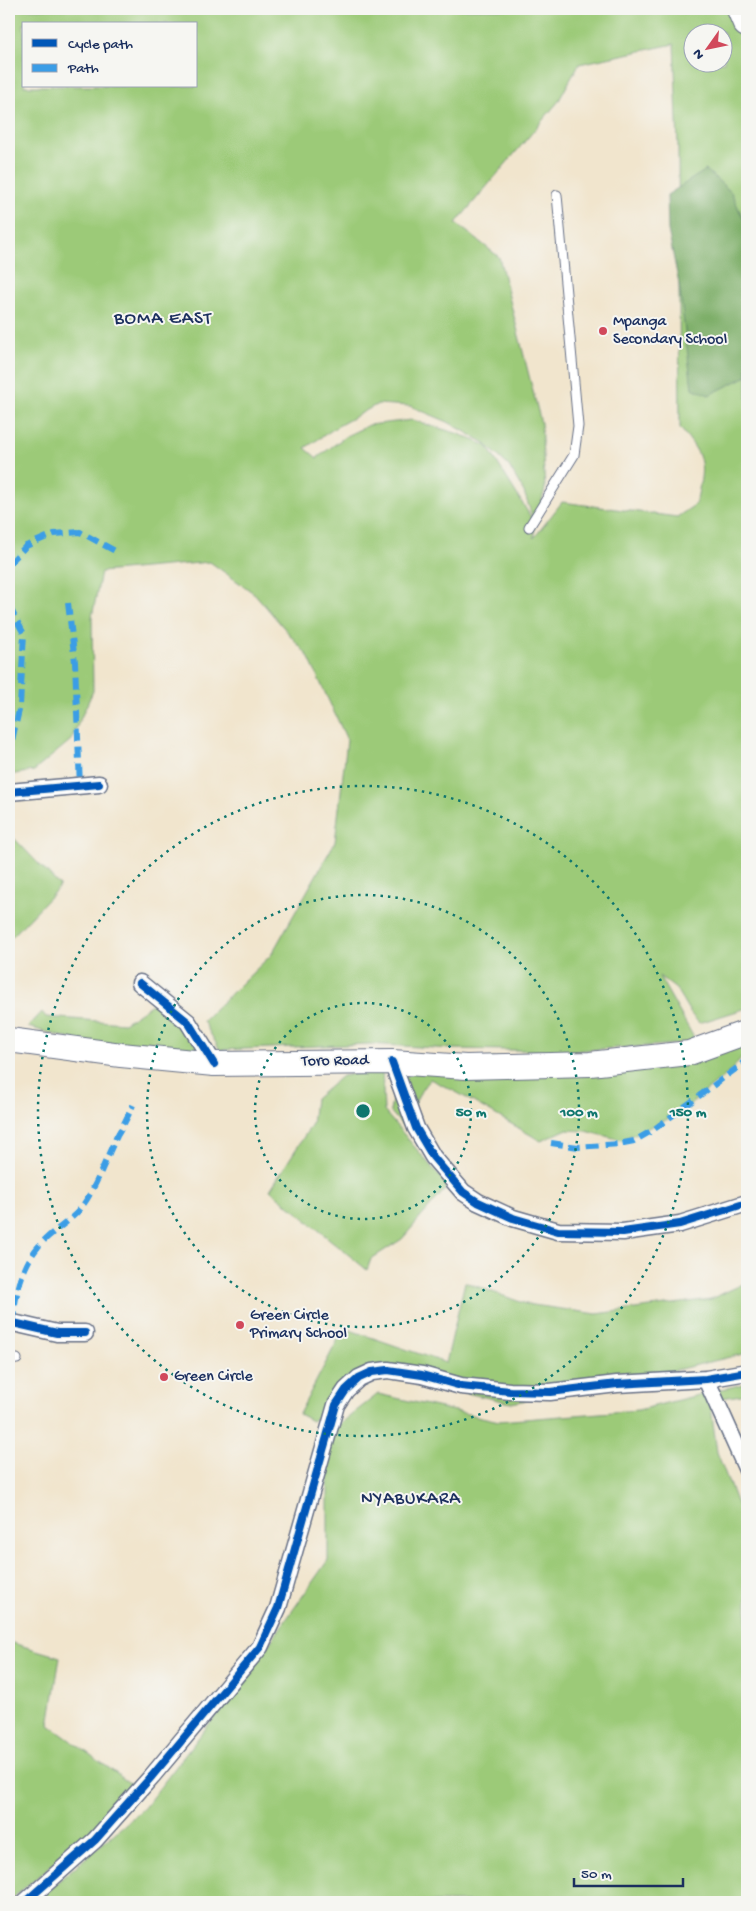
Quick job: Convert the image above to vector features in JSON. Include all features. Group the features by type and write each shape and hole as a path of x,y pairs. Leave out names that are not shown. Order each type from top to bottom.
{"highway":[{"path":"741,9 747,23"}],"main road":[{"name":"Toro Road","path":"9,1040 121,1056 214,1064 392,1062 466,1067 590,1064 689,1053 747,1032"}],"street":[{"path":"9,792 99,784"},
{"path":"140,983 188,1022 214,1064"},
{"path":"392,1062 416,1128 432,1157 463,1192 478,1202 513,1218 558,1231 623,1232 680,1224 747,1203"},
{"path":"9,1322 57,1332 85,1333"},
{"path":"25,1902 94,1840 152,1776 260,1647 278,1608 336,1405 346,1390 359,1378 372,1372 388,1370 422,1375 461,1386 510,1391 550,1392 617,1384 706,1379 747,1372"},
{"path":"706,1379 747,1470"}],"lane":[{"path":"530,527 574,454 578,426 556,195"}],"green space":[{"path":"9,9 726,9 732,22 684,22 684,72 734,72 734,26 747,53 747,1008 699,1023 691,1014 676,989 659,976 697,1043 570,1051 451,1049 369,1044 220,1050 203,1021 271,955 335,842 347,740 308,656 255,594 210,562 101,572 92,617 93,691 71,740 34,771 9,775","holes":["674,44 678,145 680,428 695,448 701,463 701,480 696,504 677,517 562,502 534,538 535,525 545,489 541,423 499,257 456,223 558,102 579,64","378,404 410,406 448,422 483,442 509,466 524,492 534,522 487,446 459,434 412,420 369,425 346,436 317,458 305,448 338,426"]},
{"path":"706,170 731,192 747,227 747,376 709,395 692,388 679,284 668,230 667,195"},
{"path":"9,833 60,886 9,940"},
{"path":"161,998 209,1051 118,1052 28,1027 42,1012 46,1017 124,1023"},
{"path":"747,1026 747,1050 731,1071 677,1115 621,1140 586,1131 565,1130 541,1141 430,1079 418,1097 407,1131 390,1111 400,1062 689,1051"},
{"path":"382,1069 384,1111 448,1186 402,1239 371,1259 367,1270 270,1190 312,1124 315,1099 342,1076"},
{"path":"465,1282 526,1304 597,1314 711,1299 747,1282 747,1353 634,1380 511,1403 378,1373 312,1421 299,1414 344,1328 446,1363"},
{"path":"747,1383 747,1394 710,1400 717,1452 737,1504 747,1522 747,1902 34,1902 144,1808 250,1671 328,1560 328,1440 336,1427 378,1394 499,1421 638,1410"},
{"path":"9,1642 60,1657 49,1725 135,1787 119,1808 9,1901"}],"marked path":[{"path":"9,564 26,546 54,534 80,532 115,551"},
{"path":"68,603 75,662 80,787"},
{"path":"9,606 24,634 20,706 9,753"},
{"path":"551,1143 578,1147 634,1141 653,1130 741,1065 747,1058"},
{"path":"13,1323 17,1293 27,1263 38,1247 76,1213 87,1200 133,1105"}],"cycle path":[{"path":"9,792 99,784"},
{"path":"140,983 188,1022 214,1064"},
{"path":"392,1062 416,1128 433,1157 463,1192 478,1202 513,1218 558,1231 623,1232 680,1224 747,1203"},
{"path":"9,1322 57,1333 85,1333"},
{"path":"25,1902 95,1840 152,1776 260,1647 278,1608 336,1405 346,1390 359,1378 372,1372 388,1370 422,1375 461,1386 510,1391 550,1392 617,1384 706,1379 747,1372"}],"place":[{"name":"Mpanga Secondary School","path":"603,331"},
{"name":"Green Circle Primary School","path":"240,1325"},
{"name":"Green Circle","path":"164,1377"}],"district":[{"name":"BOMA EAST","path":"163,319"},
{"name":"NYABUKARA","path":"411,1499"}]}
